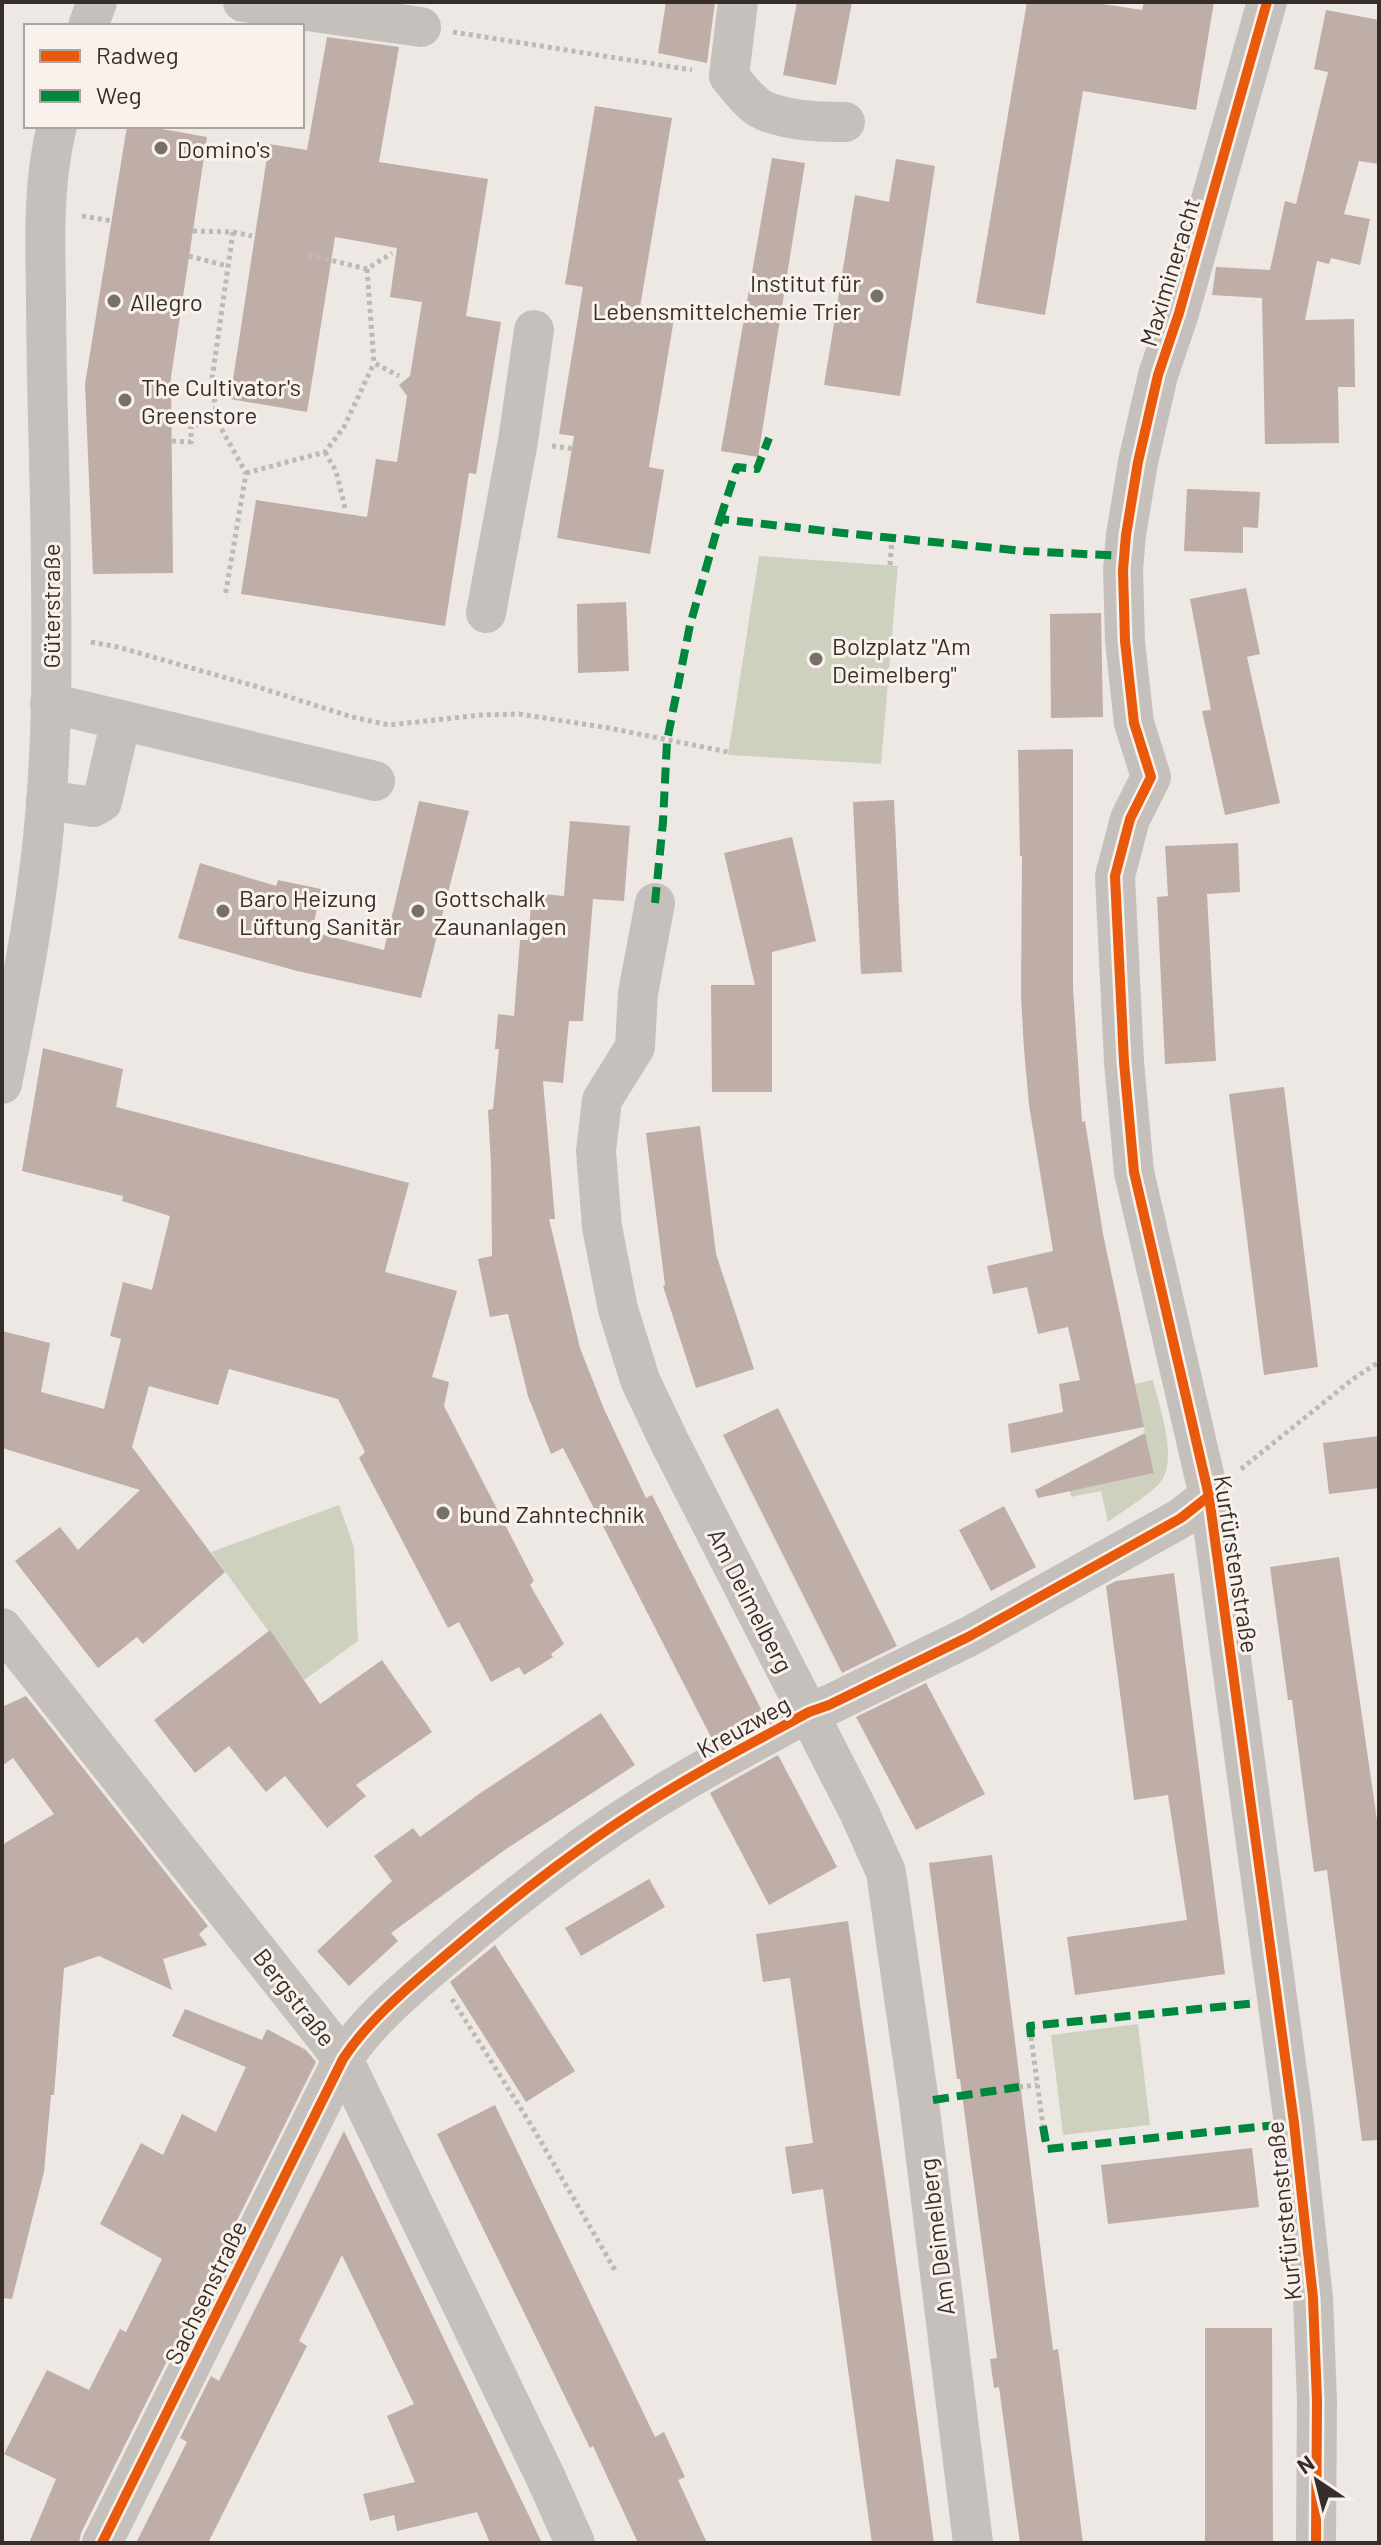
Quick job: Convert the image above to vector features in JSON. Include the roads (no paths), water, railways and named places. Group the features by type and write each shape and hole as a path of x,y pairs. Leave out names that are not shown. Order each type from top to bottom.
{"street":[{"path":"243,2 421,27"},
{"path":"738,2 729,76 762,110 816,122 845,122"},
{"name":"Maximineracht","path":"1125,556 1138,462 1158,375 1179,313 1267,2"},
{"name":"Güterstraße","path":"2,1084 21,991 46,800 51,584 45,218 49,156 56,128"},
{"path":"486,613 518,441 534,330"},
{"name":"Kurfürstenstraße","path":"1125,556 1125,641 1134,723 1151,777 1130,819 1115,876 1134,1172 1209,1496 1294,2123 1313,2298 1317,2401 1316,2543"},
{"path":"50,703 375,781"},
{"path":"46,800 93,807 102,802 121,720"},
{"name":"Am Deimelberg","path":"655,903 638,993 635,1047 602,1100 596,1151 602,1227 618,1309 640,1380 809,1712 886,1872 919,2102 973,2543"},
{"name":"Kreuzweg","path":"343,2059 357,2038 431,1968 499,1911 676,1785 809,1712 970,1636 1181,1518 1209,1496"},
{"name":"Bergstraße","path":"2,1628 343,2059 575,2543"},
{"name":"Sachsenstraße","path":"102,2543 343,2059"}],"place":[{"name":"Domino's","path":"161,148"},
{"name":"Institut für Lebensmittelchemie Trier","path":"877,296"},
{"name":"Allegro","path":"114,301"},
{"name":"The Cultivator's Greenstore","path":"125,400"},
{"name":"Bolzplatz \"Am Deimelberg\"","path":"816,659"},
{"name":"Baro Heizung Lüftung Sanitär","path":"223,911"},
{"name":"Gottschalk Zaunanlagen","path":"418,911"},
{"name":"bund Zahntechnik","path":"443,1513"}]}
